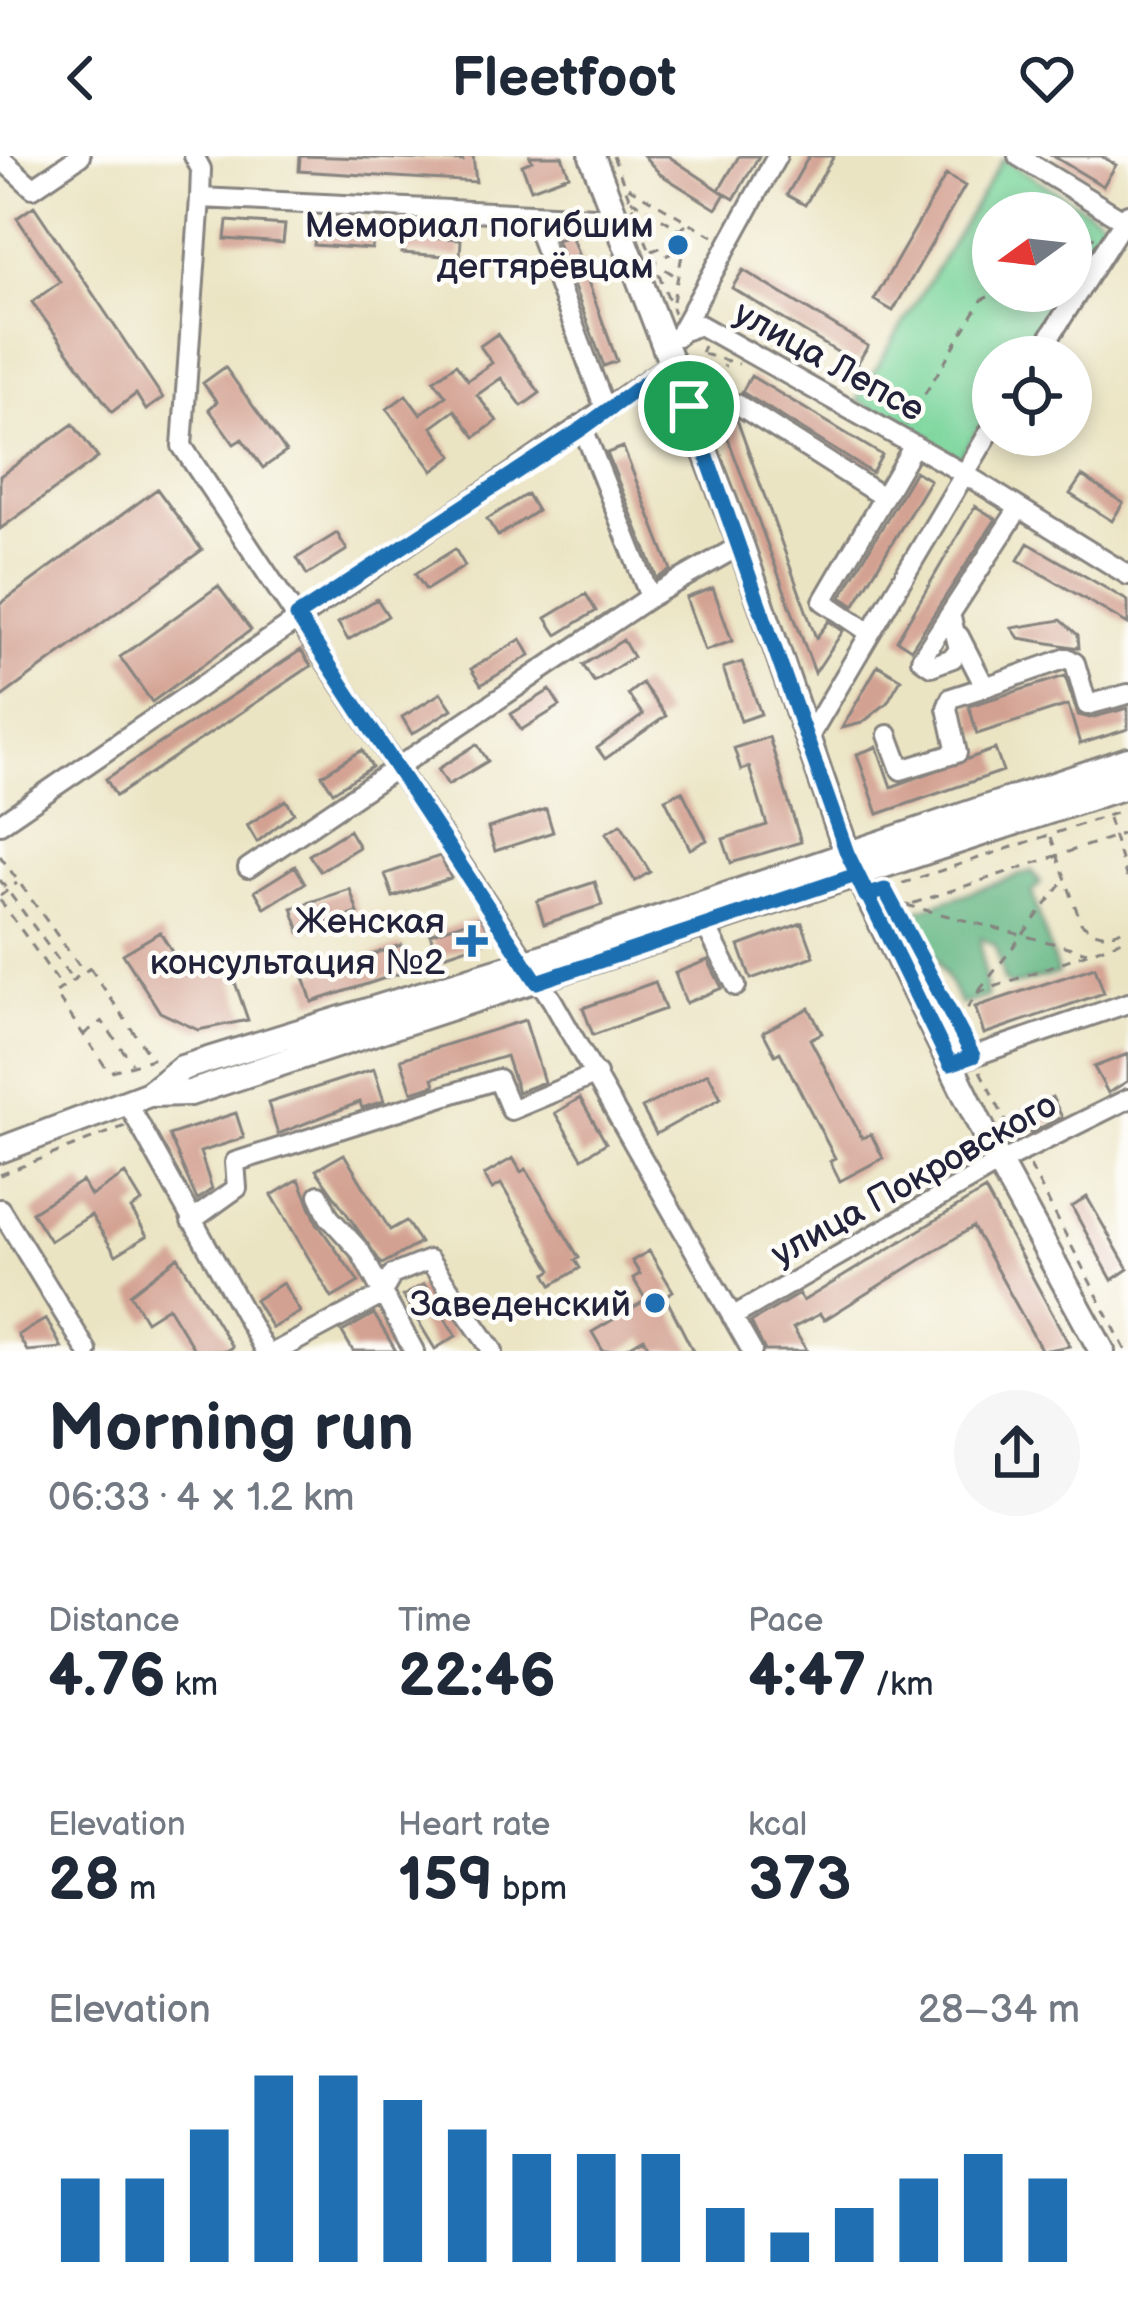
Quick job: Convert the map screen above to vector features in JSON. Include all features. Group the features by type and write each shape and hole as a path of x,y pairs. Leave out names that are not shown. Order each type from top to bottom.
{"main road":[{"path":"592,156 623,209 856,875 961,1060 1102,1351"},
{"path":"0,1150 128,1103 190,1094 531,972 856,875 1128,760"},
{"path":"531,972 706,926 1128,785"}],"street":[{"path":"0,158 32,188 80,156"},
{"path":"194,156 200,169 200,198 182,446 401,769 597,1074 752,1351"},
{"path":"0,824 297,616 606,411 674,348 725,243 777,156"},
{"path":"1018,156 1127,219 1051,336"},
{"path":"200,198 532,215 623,209"},
{"path":"532,215 606,411"},
{"name":"улица Лепсе","path":"674,348 700,325 963,473 1128,575"},
{"path":"737,404 884,497"},
{"path":"583,428 650,597"},
{"path":"869,632 823,601 884,497 906,441"},
{"path":"808,740 974,456"},
{"path":"959,636 953,658 931,666 921,659 1019,508"},
{"path":"248,868 650,597 741,545"},
{"path":"950,614 985,687"},
{"path":"888,735 901,770 957,753 947,708 951,698 1067,658 1075,663 1088,705 1128,694"},
{"path":"706,926 736,986"},
{"path":"961,1060 1128,1003"},
{"path":"191,1221 237,1189 235,1162 498,1079 511,1110 597,1074"},
{"name":"улица Покровского","path":"732,1317 1011,1157 1128,1099"},
{"path":"128,1103 265,1351"},
{"path":"319,1195 329,1217 360,1251 380,1296 414,1351"},
{"path":"0,1209 87,1351"},
{"path":"277,1351 380,1296 392,1275 429,1260 485,1348"}],"path":[{"path":"613,156 624,185 623,209 650,251 671,308"},
{"path":"624,185 725,243"},
{"path":"623,209 681,230"},
{"path":"650,251 667,245 688,221"},
{"path":"667,245 682,255 671,308 674,348"},
{"path":"654,262 676,251"},
{"path":"654,262 677,278"},
{"path":"906,441 976,312"},
{"path":"701,354 726,364 747,364"},
{"path":"705,403 726,364"},
{"path":"856,875 1050,835 1128,809"},
{"path":"1107,816 1128,882"},
{"path":"896,909 1128,832"},
{"path":"1050,835 1081,923 1092,933 1114,933 1128,925"},
{"path":"0,856 84,972"},
{"path":"0,880 73,980"},
{"path":"956,1024 1065,880"},
{"path":"19,882 0,898 62,988"},
{"path":"906,905 1089,952"},
{"path":"18,925 39,910"},
{"path":"905,928 956,1024 961,1060 1011,1157 1126,1351"},
{"path":"1114,933 1117,942"},
{"path":"38,953 59,938"},
{"path":"978,993 1128,938"},
{"path":"0,1175 128,1103 56,993 90,968 152,1059 110,1072"},
{"path":"84,1034 102,1021 133,1065"}],"green space":[{"path":"1003,159 1057,192 983,192"},
{"path":"972,210 972,312 1053,312 1038,336 972,336 972,439 959,459 857,400"},
{"path":"1092,213 1110,224 1092,252"},
{"path":"1032,871 1041,883 1032,893 1058,974 1011,986 1004,981 995,945 980,938 987,997 961,1005 912,912"}],"building":[{"path":"300,156 463,161 462,156 473,156 476,182 299,171"},
{"path":"530,156 562,156 569,175 531,189 522,165 532,161"},
{"path":"644,156 668,156 725,194 716,209 660,174"},
{"path":"739,156 759,156 734,199 719,190"},
{"path":"809,156 834,156 805,205 787,195"},
{"path":"1053,156 1101,156 1116,165 1103,186"},
{"path":"946,175 965,186 893,311 874,300"},
{"path":"34,206 163,398 146,410 136,394 112,412 32,302 60,282 17,218"},
{"path":"227,221 285,225 283,243 225,239"},
{"path":"316,227 374,232 372,249 314,245"},
{"path":"403,235 461,239 460,257 402,253"},
{"path":"571,235 617,361 604,366 556,240"},
{"path":"743,270 868,346 857,364 732,288"},
{"path":"497,334 540,393 522,406 501,378 477,395 497,421 475,437 455,410 432,427 453,456 433,471 387,409 406,395 420,414 446,396 434,380 456,364 468,380 492,363 480,346"},
{"path":"225,367 286,452 263,468 242,439 234,444 209,409 217,402 203,383"},
{"path":"751,376 882,455 872,473 742,392"},
{"path":"726,411 737,420 816,638 829,621 843,631 815,673 719,414"},
{"path":"73,424 98,458 0,529 0,476"},
{"path":"623,447 671,570 657,578 607,453"},
{"path":"915,471 930,480 854,606 841,597"},
{"path":"1082,476 1123,503 1112,521 1070,494"},
{"path":"157,489 202,550 0,698 0,604"},
{"path":"527,494 537,511 498,536 487,519"},
{"path":"975,506 996,519 911,649 897,640"},
{"path":"337,533 347,550 307,575 297,558"},
{"path":"1028,543 1128,601 1128,624 1018,560"},
{"path":"455,549 465,566 426,590 415,574"},
{"path":"218,586 251,630 152,702 120,657"},
{"path":"713,588 732,641 705,651 686,598"},
{"path":"586,594 596,611 557,635 546,618"},
{"path":"377,599 388,616 348,640 338,623"},
{"path":"1061,620 1078,635 1079,648 1019,638 1012,628"},
{"path":"521,639 530,655 481,685 471,669"},
{"path":"623,640 633,657 594,682 583,665"},
{"path":"301,650 311,666 116,796 106,779"},
{"path":"742,662 761,714 741,721 723,668"},
{"path":"878,665 901,679 887,703 862,723 842,728"},
{"path":"1065,676 1078,715 1090,718 1128,708 1128,729 1080,744 1068,705 977,734 969,706"},
{"path":"642,683 666,716 605,759 597,748 643,715 628,694"},
{"path":"550,690 560,706 521,730 511,714"},
{"path":"441,693 452,709 412,734 402,717"},
{"path":"769,737 801,842 731,863 723,839 767,825 749,767 741,770 734,748"},
{"path":"477,744 488,761 448,785 438,769"},
{"path":"877,747 891,787 995,749 1003,771 878,814 857,754"},
{"path":"362,750 372,767 333,792 322,775"},
{"path":"682,791 707,840 690,849 665,799"},
{"path":"286,800 294,813 257,842 247,825"},
{"path":"546,809 553,832 495,851 488,828"},
{"path":"621,824 650,872 635,881 606,833"},
{"path":"349,830 359,847 320,871 309,855"},
{"path":"440,856 451,878 393,897 385,874"},
{"path":"295,866 305,883 265,908 255,891"},
{"path":"595,882 602,905 544,924 537,901"},
{"path":"350,889 358,913 300,932 292,908"},
{"path":"480,917 495,938 438,957 430,934"},
{"path":"802,923 814,956 751,979 739,946"},
{"path":"160,932 187,976 207,966 210,973 229,965 248,1020 198,1030 160,1012 123,954"},
{"path":"401,945 410,970 312,1002 304,977"},
{"path":"708,960 722,988 686,1003 675,973"},
{"path":"1095,967 1104,993 984,1034 975,1007"},
{"path":"655,982 665,1009 593,1035 583,1008"},
{"path":"809,1008 822,1033 810,1039 862,1138 871,1134 883,1158 840,1181 830,1161 835,1158 780,1052 775,1055 763,1032"},
{"path":"525,1020 544,1082 518,1092 506,1056 433,1078 435,1085 412,1092 401,1059"},
{"path":"1128,1054 1128,1081 1108,1093 1094,1067"},
{"path":"374,1069 384,1101 362,1108 360,1102 278,1134 268,1103"},
{"path":"708,1073 721,1098 656,1134 642,1108"},
{"path":"1052,1097 1062,1117 1030,1133 1020,1114"},
{"path":"580,1098 606,1143 582,1158 555,1113"},
{"path":"236,1113 244,1138 200,1152 212,1189 197,1200 169,1135"},
{"path":"344,1154 390,1230 406,1221 420,1243 382,1264 316,1170"},
{"path":"513,1158 521,1172 526,1169 579,1258 575,1260 580,1268 552,1285 546,1274 552,1270 501,1184 492,1189 484,1175"},
{"path":"125,1174 142,1202 131,1209 147,1236 116,1255 91,1215 50,1241 32,1212 82,1181 91,1196"},
{"path":"299,1179 317,1223 359,1282 332,1298 272,1195"},
{"path":"985,1190 1070,1346 1042,1351 973,1227 824,1320 820,1314 793,1328 807,1351 765,1351 751,1322 799,1294 803,1301"},
{"path":"1087,1197 1128,1269 1112,1280 1072,1207"},
{"name":"Заведенский","path":"649,1251 673,1291 665,1296 693,1351 651,1351 644,1338 622,1351 603,1351 592,1332 646,1300 633,1278 640,1274 632,1261"},
{"path":"178,1257 232,1347 226,1351 195,1351 168,1307 146,1321 130,1294"},
{"path":"283,1283 300,1312 272,1328 255,1300"},
{"path":"424,1284 456,1336 435,1349 403,1296"},
{"path":"374,1314 396,1351 353,1351 342,1332"},
{"path":"46,1319 62,1348 27,1351 18,1335"}],"place":[{"name":"Мемориал погибшим дегтярёвцам","path":"678,245"},
{"name":"Женская консультация №2","path":"472,941"},
{"name":"Заведенский","path":"655,1303"}],"route":[{"path":"689,406 672,363 583,428 297,616 537,982 856,875 866,896 885,890 973,1056 950,1064 856,875 689,406"}]}
